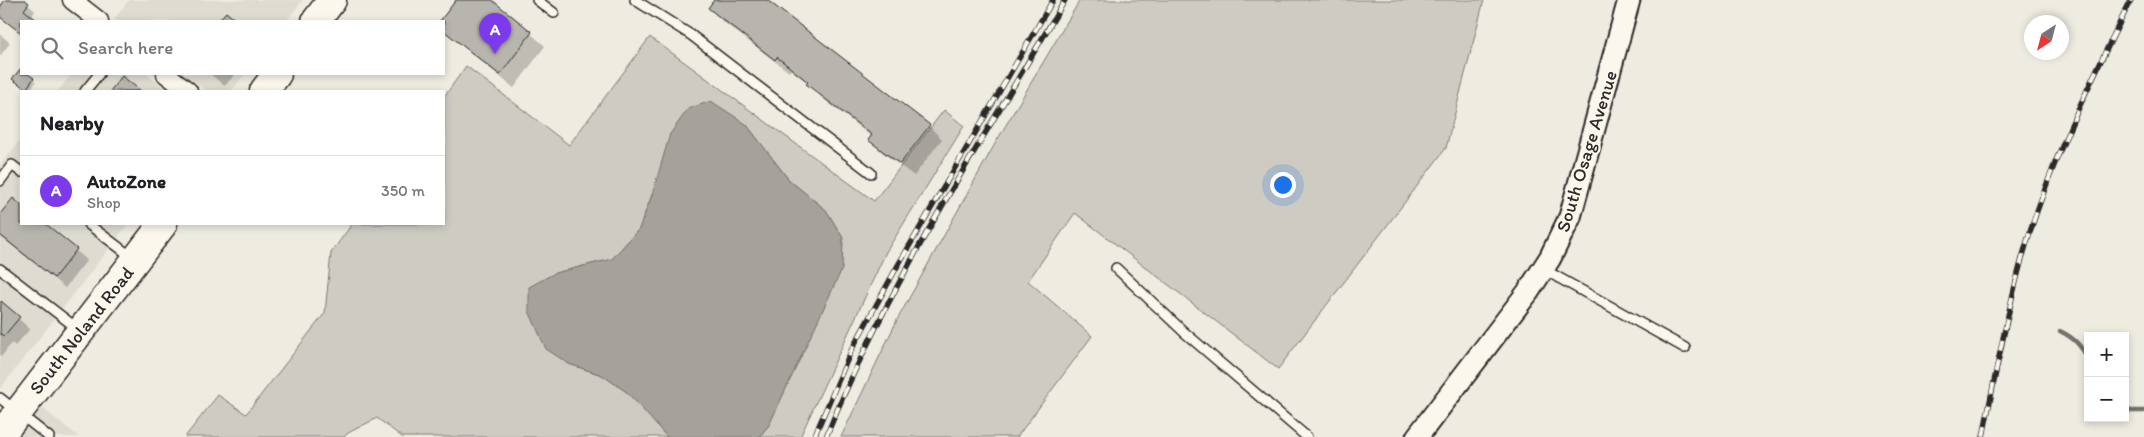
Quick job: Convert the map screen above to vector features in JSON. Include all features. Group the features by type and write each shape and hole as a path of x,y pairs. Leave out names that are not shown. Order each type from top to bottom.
{"main road":[{"path":"317,20 332,0"},
{"path":"265,90 276,75"},
{"name":"South Noland Road","path":"0,436 9,405 81,330 162,225"}],"street":[{"path":"72,0 98,20"},
{"name":"South Osage Avenue","path":"1417,437 1528,292 1543,269 1570,218 1629,0"},
{"path":"167,75 187,90"}],"lane":[{"path":"537,0 554,13"},
{"path":"635,0 691,35 871,173"},
{"path":"86,90 98,75"},
{"path":"0,181 12,165 20,171"},
{"path":"89,225 135,260"},
{"path":"1116,268 1184,332 1307,437"},
{"path":"0,269 81,330"},
{"path":"1543,269 1685,348"},
{"path":"9,405 48,437"}],"shaded area":[{"path":"129,0 303,0 287,20 114,19"},
{"path":"1080,0 1484,0 1446,148 1278,369 1075,213 1028,281 1092,336 1017,437 841,437 897,320 996,142"},
{"path":"650,37 874,201 944,110 964,126 886,252 800,437 759,437 769,425 841,269 843,238 826,210 789,180 746,124 652,195 639,229 612,259 555,273 569,364 602,375 628,393 667,437 402,437 377,418 344,437 185,437 218,395 246,414 325,313 331,253 351,225 445,225 445,96 466,66 569,145"},
{"path":"71,75 147,75 167,90 59,90"},
{"path":"185,75 244,75 232,90 206,90"},
{"path":"711,101 746,124 789,180 826,210 843,238 842,269 769,425 759,437 667,437 628,393 602,375 569,364 546,349 529,311 529,287 555,273 612,259 639,229 652,195 670,134 688,109"},
{"path":"20,140 20,225 127,225 0,389 0,166"},
{"path":"41,407 79,437 17,437"}],"building":[{"path":"5,0 25,0 29,3 24,10 37,20 20,20 20,32 0,17 0,7"},
{"path":"456,0 492,0 532,32 500,75 445,32 445,20 441,20"},
{"path":"714,0 767,0 930,125 900,164 868,140 872,135 806,84 808,82 777,57 775,60 708,8"},
{"path":"226,12 236,20 219,20"},
{"path":"20,69 20,75 30,75 34,78 26,89 12,79"},
{"path":"122,76 140,90 111,90"},
{"path":"13,198 20,204 20,225 47,225 77,249 54,278 0,235 0,214"},
{"path":"1,301 20,317 4,336 0,335"}],"waterway":[{"path":"2060,331 2077,342 2084,352"},
{"path":"2129,410 2144,411"}],"railway":[{"path":"814,437 852,349 897,267 1053,0"},
{"path":"826,437 878,324 937,214 1065,0"},
{"path":"1983,437 2009,309 2030,231 2069,130 2131,0"}],"place":[{"name":"AutoZone","path":"495,54"}]}
